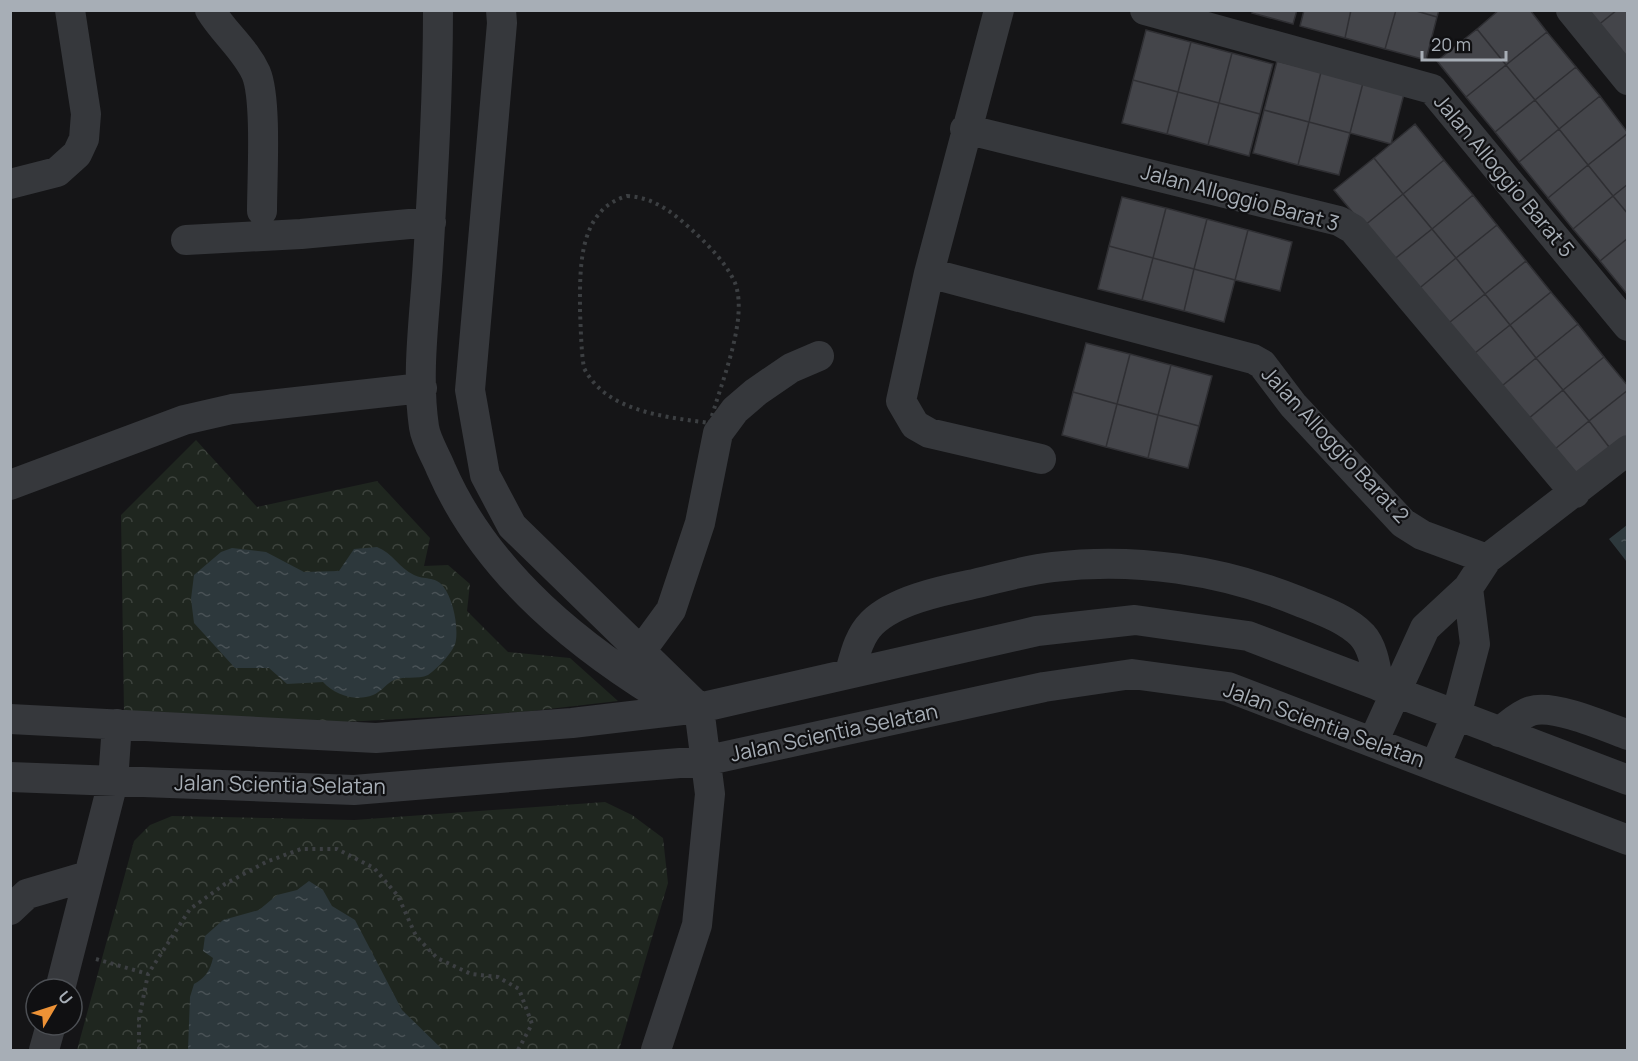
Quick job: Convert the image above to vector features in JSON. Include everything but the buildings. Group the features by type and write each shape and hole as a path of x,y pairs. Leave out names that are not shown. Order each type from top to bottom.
{"street":[{"path":"10,184 57,172 77,154 84,139 86,114 70,10"},
{"path":"210,10 219,25 241,46 257,76 262,125 262,211"},
{"path":"438,10 422,388 424,429 456,503 506,572 563,627 632,680 689,708"},
{"path":"501,10 502,23 470,390 485,475 512,526 641,651 689,708 704,761 710,794 697,926 656,1050"},
{"path":"999,10 965,129 928,273 901,401 915,425 929,432 1041,459"},
{"name":"Jalan Alloggio Barat 5","path":"1145,10 1432,89 1628,326"},
{"path":"1571,10 1628,80"},
{"name":"Jalan Alloggio Barat 3","path":"965,129 1339,221 1353,229 1575,493"},
{"path":"186,240 301,234 430,222"},
{"name":"Jalan Alloggio Barat 2","path":"928,273 1253,359 1262,364 1293,405 1403,523 1422,535 1487,559"},
{"path":"641,651 671,610 700,523 714,428 756,392 791,368 819,356"},
{"path":"10,485 203,416 232,409 422,388"},
{"path":"1373,742 1386,689 1425,628 1468,588 1487,559 1628,450"},
{"path":"850,672 859,640 873,622 888,612 933,593 1052,567 1120,563 1184,569 1280,594 1339,618 1363,636 1386,689"},
{"path":"1435,766 1456,716 1475,644 1468,588"},
{"path":"10,719 375,738 572,723 689,708 1037,631 1135,620 1248,636 1628,780"},
{"name":"Jalan Scientia Selatan","path":"10,777 354,790 704,761 1044,687 1132,674 1228,687 1628,840"},
{"path":"1499,732 1525,715 1544,710 1583,719 1628,735"},
{"path":"63,977 113,782 117,724"},
{"path":"10,910 27,894 88,876"}],"path":[{"path":"640,197 657,203 703,240 728,270 735,283 739,314 714,428 623,405 605,395 591,382 584,368 580,265 588,235 597,216 616,199 640,197"},
{"path":"139,1050 139,1019 148,974 190,909 225,884 266,862 302,849 337,849 374,868 398,896 416,936 437,958 471,974 498,977 519,989 532,1024 518,1050"},
{"path":"69,952 148,974"}],"green space":[{"path":"196,440 257,507 377,481 430,538 424,566 448,565 470,584 467,611 508,652 570,658 618,701 523,712 328,723 124,713 121,515"},
{"path":"605,802 632,815 663,838 668,883 619,1050 77,1050 81,1037 84,1037 84,1024 134,841 150,825 172,816 354,820"}],"water":[{"path":"1627,525 1627,562 1609,539"},
{"path":"377,547 409,572 440,583 450,598 455,619 455,644 445,659 428,675 396,679 376,694 360,698 340,694 323,682 287,684 269,668 235,668 194,623 191,599 194,575 221,552 232,548 266,552 304,572 339,571 354,549"},
{"path":"309,881 323,890 332,906 355,920 402,1010 443,1050 188,1050 190,997 194,984 207,974 213,958 203,951 205,936 223,920 259,910 277,895 297,890"}]}
